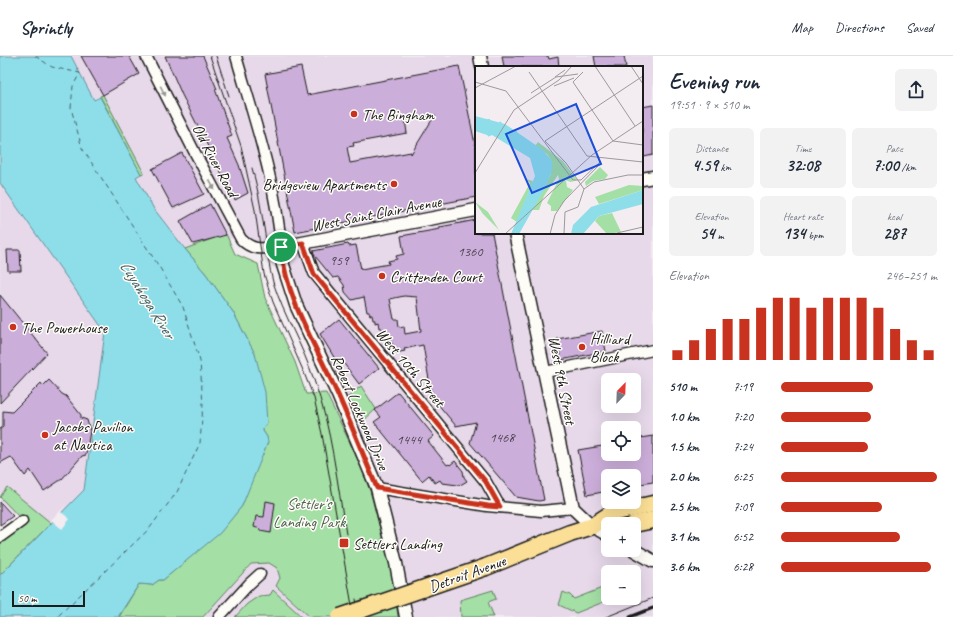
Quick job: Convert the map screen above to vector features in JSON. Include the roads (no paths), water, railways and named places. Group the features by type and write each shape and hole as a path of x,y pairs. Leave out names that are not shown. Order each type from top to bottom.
{"main road":[{"name":"Detroit Avenue","path":"340,617 486,567 570,533 600,526 612,512 653,504"},
{"path":"641,523 653,520"}],"street":[{"name":"Old River Road","path":"146,56 241,239 253,248 281,247"},
{"path":"236,56 268,169 280,231 281,247"},
{"path":"480,56 482,66"},
{"path":"643,179 653,177"},
{"name":"West Saint Clair Avenue","path":"281,247 475,210"},
{"name":"West 9th Street","path":"515,234 573,508"},
{"name":"West 10th Street","path":"303,243 314,274 486,482 500,507"},
{"name":"Robert Lockwood Drive","path":"281,247 283,265 296,305 338,395 377,488 396,563 406,617"},
{"path":"545,372 653,350"},
{"path":"377,488 488,506 541,511 573,508 600,526"},
{"path":"0,537 22,521"},
{"path":"641,554 653,561"},
{"path":"219,617 260,574"}],"water":[{"name":"Cuyahoga River","path":"0,56 71,56 94,100 100,97 141,174 136,177 154,209 206,274 233,312 255,354 265,392 267,423 263,428 263,431 268,442 242,506 220,533 163,580 159,580 152,585 139,584 118,617 0,617 0,575 84,490 105,332 0,183"}],"tram line":[{"path":"210,56 241,146 255,210 264,274 273,302 314,398 322,434 354,617"},
{"path":"216,56 229,96"},
{"path":"252,168 257,186 273,282 282,307 310,367 330,437 346,534"},
{"path":"606,617 653,598"},
{"path":"356,599 360,617"}],"railway":[{"path":"630,617 653,608"}],"place":[{"name":"The Bingham","path":"354,114"},
{"name":"Bridgeview Apartments","path":"394,184"},
{"name":"Crittenden Court","path":"382,276"},
{"name":"The Powerhouse","path":"13,327"},
{"name":"Hilliard Block","path":"582,347"},
{"name":"Jacobs Pavilion at Nautica","path":"45,435"},
{"name":"Settlers Landing","path":"344,543"}],"park label":[{"name":"Settler's Landing Park","path":"309,512"}]}
